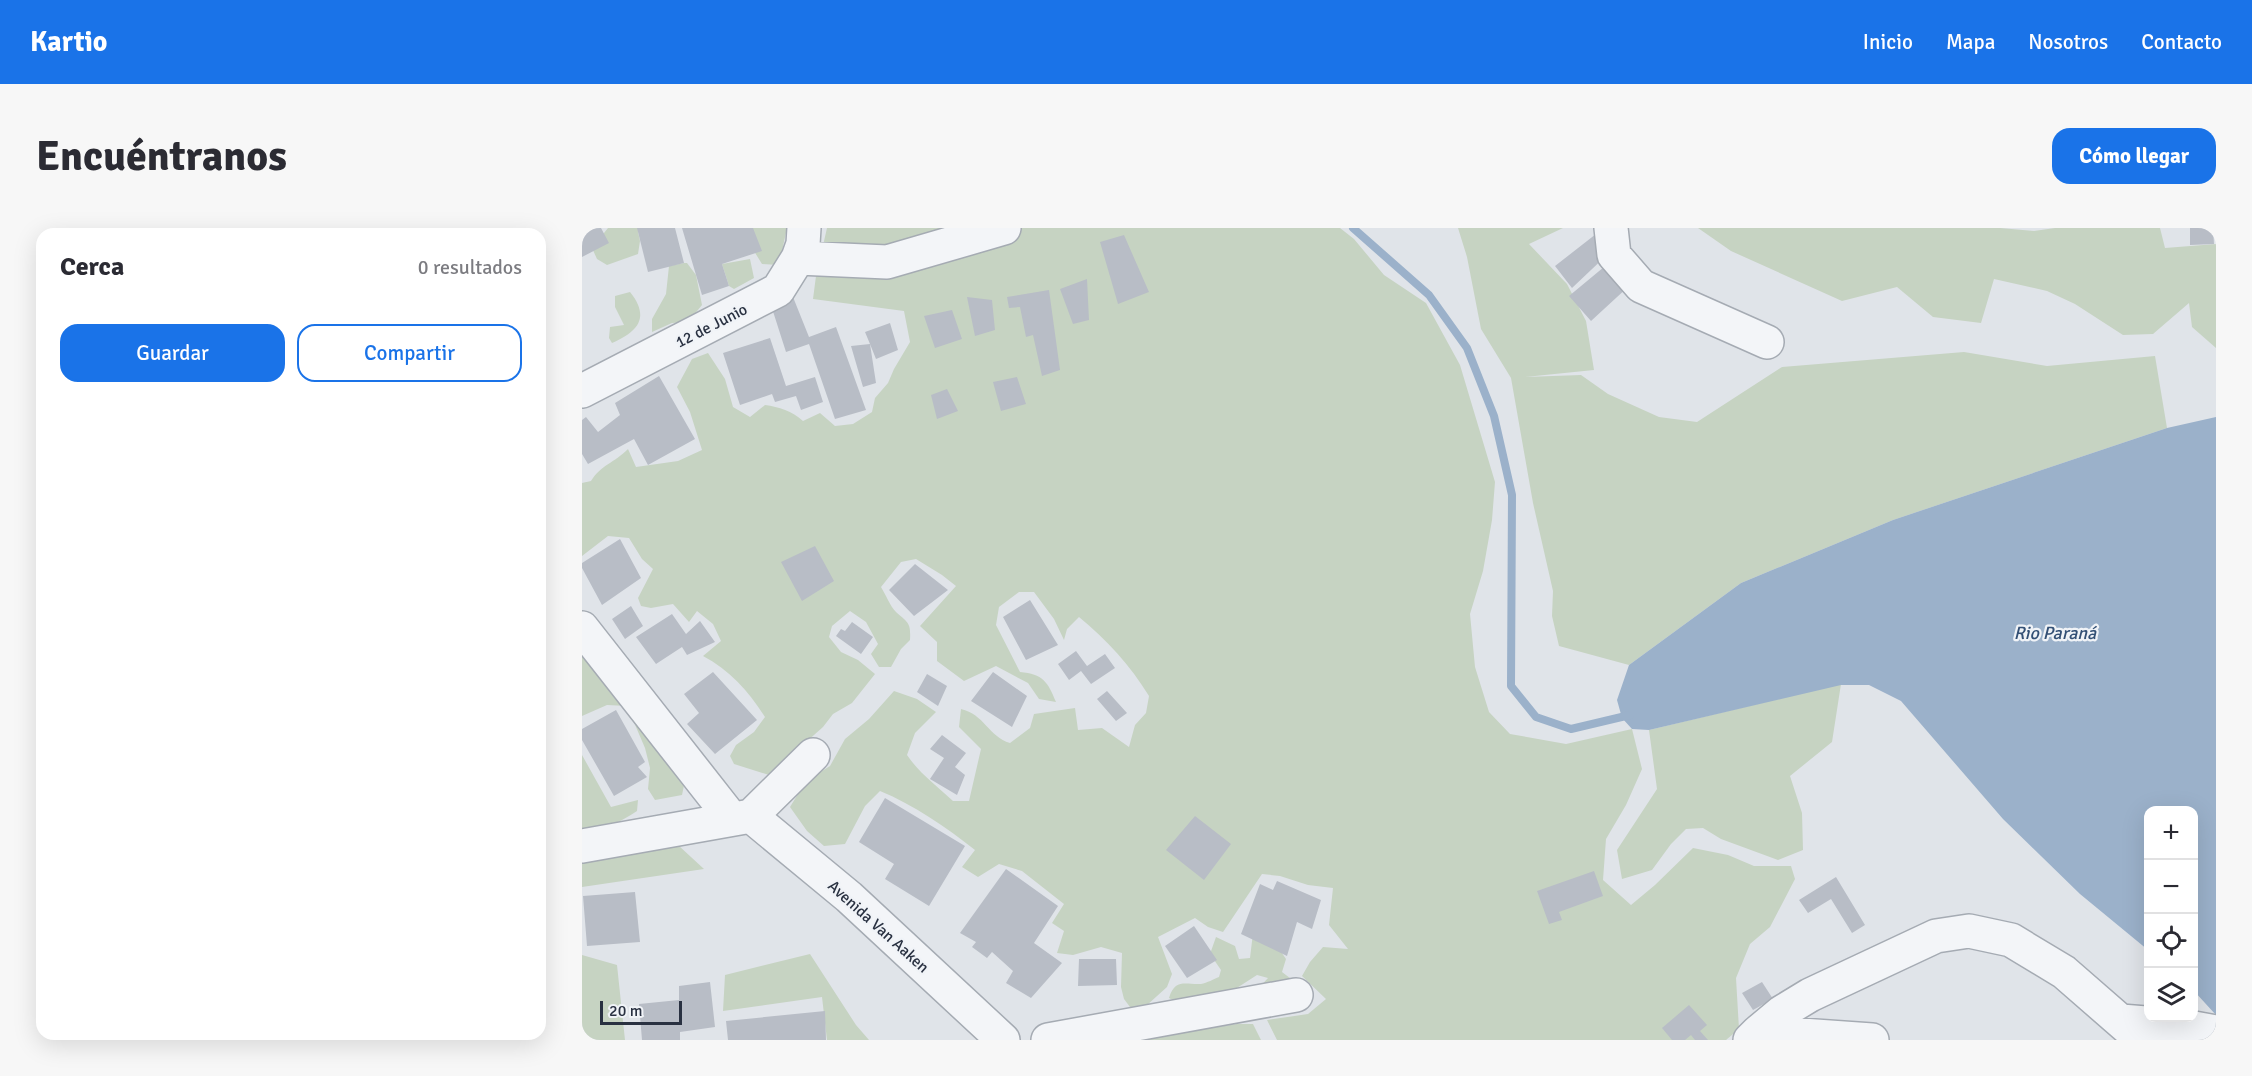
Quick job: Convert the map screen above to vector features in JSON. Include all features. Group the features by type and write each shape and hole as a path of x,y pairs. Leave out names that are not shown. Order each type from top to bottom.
{"street":[{"path":"801,243 887,261 1004,228"},
{"path":"1611,228 1614,255 1641,286 1767,342"},
{"name":"12 de Junio","path":"582,391 778,290 801,243"},
{"name":"Avenida Van Aaken","path":"582,628 741,818 849,897 1003,1040"},
{"path":"582,846 741,818 813,755"},
{"path":"1754,1036 1782,1012 1810,995 1936,936 1969,931 2010,940 2064,972 2132,1030 2183,1026 2216,1032"},
{"path":"1048,1040 1296,995"},
{"path":"1754,1036 1872,1040"}],"green space":[{"path":"608,228 639,228 638,254 607,265 597,259 592,248"},
{"path":"747,228 787,228 779,265 762,264 749,243"},
{"path":"827,228 1340,228 1354,239 1384,275 1426,303 1460,365 1495,482 1492,520 1483,571 1470,614 1475,667 1489,712 1510,734 1566,744 1632,729 1642,769 1626,805 1606,839 1603,880 1631,905 1693,848 1728,855 1754,866 1791,866 1795,879 1770,927 1750,944 1736,978 1739,1029 1726,1040 1277,1040 1267,1020 1308,1014 1326,999 1302,976 1310,962 1323,947 1348,949 1329,925 1333,888 1308,885 1280,876 1262,874 1223,932 1208,927 1195,918 1158,937 1172,974 1167,987 1136,1015 1124,999 1121,987 1122,953 1101,947 1073,955 1057,953 1064,931 1052,923 1064,904 1022,871 999,864 978,877 962,867 975,850 941,825 905,803 880,791 865,806 845,844 824,846 807,831 790,807 806,781 830,766 845,739 869,719 894,691 917,699 936,712 915,733 907,755 923,774 953,801 969,801 981,749 959,727 961,709 975,716 997,736 1010,743 1030,728 1034,714 1075,708 1078,730 1102,728 1129,747 1135,725 1146,713 1149,696 1117,654 1079,617 1067,629 1064,640 1054,619 1034,592 1019,592 999,607 996,625 1020,672 1044,680 1056,702 1039,699 1028,683 996,666 964,681 937,661 937,642 920,626 956,586 916,559 901,562 881,587 894,610 908,623 910,640 901,649 891,667 879,667 871,654 878,644 866,622 850,611 832,626 829,637 841,652 858,660 875,674 852,703 833,714 823,727 769,775 734,764 730,756 736,745 754,732 765,717 738,682 703,656 721,641 713,624 697,611 689,622 673,604 651,608 641,606 638,598 653,569 642,559 629,538 608,536 582,556 582,483 591,481 599,471 628,449 636,467 678,461 702,450 690,412 677,387 692,359 708,353 725,379 733,407 750,417 765,405 785,410 803,421 820,413 835,426 853,424 872,412 875,398 888,383 910,342 904,311 813,299"},
{"path":"1458,228 1563,228 1529,244 1567,284 1586,321 1594,370 1525,377 1581,375 1608,394 1659,417 1697,422 1782,367 1964,352 2047,366 2155,356 2167,428 1893,520 1741,583 1629,665 1559,646 1552,616 1553,591 1533,503 1511,378 1481,329 1467,257"},
{"path":"1698,228 2000,228 2034,231 2055,228 2160,228 2165,248 2216,244 2216,348 2192,327 2189,303 2153,334 2123,335 2075,304 2047,291 1994,279 1981,323 1933,317 1897,287 1842,301 1731,251"},
{"path":"750,259 754,278 734,289 729,286 722,264"},
{"path":"687,263 696,275 702,305 688,322 672,323 652,332 652,319 666,294 669,266"},
{"path":"630,292 640,309 638,323 628,334 612,343 609,338 610,327 624,325 615,307 615,296"},
{"path":"582,643 686,776 682,795 655,800 648,789 650,768 645,748 627,706 607,705 582,716"},
{"path":"1841,684 1832,742 1790,776 1802,813 1803,850 1778,860 1721,839 1703,828 1686,829 1671,844 1652,870 1622,879 1617,850 1657,789 1649,730"},
{"path":"582,755 611,807 638,800 637,811 611,825 582,829"},
{"path":"678,845 704,869 582,887 582,859"},
{"path":"1253,933 1273,940 1286,959 1282,972 1307,991 1255,992 1268,978 1257,975 1198,1013 1169,998 1178,985 1201,984 1219,977 1221,970 1210,954 1216,937 1235,946 1239,959 1250,958"},
{"path":"810,954 856,1025 869,1040 827,1040 822,997 723,1011 725,975"},
{"path":"582,955 617,965 625,1040 582,1040"},
{"path":"1237,1024 1253,1024 1261,1040 1147,1040 1147,1038 1158,1036"}],"water":[{"name":"Rio Paraná","path":"2216,417 2216,1015 2198,995 2198,806 2144,806 2144,947 2080,894 2003,819 1901,701 1869,685 1841,685 1649,730 1632,729 1622,718 1617,700 1629,665 1741,583 1893,520 2167,428"}],"building":[{"path":"582,228 601,228 609,243 582,257"},
{"path":"637,228 675,228 684,263 648,272"},
{"path":"682,228 753,228 762,251 722,264 729,286 702,295"},
{"path":"2190,228 2213,228 2214,244 2190,245"},
{"path":"1596,234 1610,252 1572,288 1555,266"},
{"path":"1124,235 1149,292 1118,304 1100,242"},
{"path":"1610,262 1629,286 1591,321 1569,296"},
{"path":"1087,279 1089,320 1073,324 1060,289"},
{"path":"1049,290 1060,370 1042,376 1033,335 1026,337 1020,307 1009,308 1007,297"},
{"path":"791,292 809,337 836,327 866,410 835,419 809,344 786,352 770,302"},
{"path":"967,297 992,300 995,330 975,336"},
{"path":"952,310 962,339 935,348 924,316"},
{"path":"890,323 898,350 876,359 865,332"},
{"path":"770,338 786,386 815,377 823,402 801,410 796,396 775,402 772,394 740,405 723,353"},
{"path":"870,344 876,383 863,387 851,346"},
{"path":"659,376 695,439 648,465 634,439 588,464 582,454 582,420 586,417 598,432 620,415 615,403"},
{"path":"1017,377 1026,404 1001,411 993,382"},
{"path":"947,389 958,411 937,419 931,395"},
{"path":"620,539 641,578 602,605 582,568 582,563"},
{"path":"815,546 834,581 802,601 781,562"},
{"path":"915,564 948,590 914,616 889,590"},
{"path":"1030,600 1058,645 1026,660 1003,617"},
{"path":"631,606 643,626 625,639 612,619"},
{"path":"672,614 686,634 700,621 715,642 687,655 682,647 656,664 636,637"},
{"path":"852,622 873,637 861,654 836,636 841,629 845,631"},
{"path":"1076,651 1087,666 1105,654 1115,668 1091,684 1081,671 1069,680 1058,664"},
{"path":"713,672 757,720 715,754 687,724 699,713 684,694"},
{"path":"993,672 1027,696 1012,727 971,701"},
{"path":"927,674 947,686 938,706 917,692"},
{"path":"1107,691 1127,713 1116,721 1097,699"},
{"path":"616,710 645,762 638,767 647,777 614,796 582,740 582,729"},
{"path":"942,735 966,753 955,767 965,775 957,795 930,779 944,758 930,749"},
{"path":"885,798 965,846 929,906 885,879 894,864 859,842"},
{"path":"1195,816 1231,844 1204,880 1166,850"},
{"path":"1006,869 1058,906 1034,943 1062,963 1031,998 1006,983 1013,971 992,952 987,958 972,947 976,942 960,933"},
{"path":"1594,871 1603,896 1559,912 1562,920 1549,924 1537,891"},
{"path":"1836,877 1865,925 1852,933 1831,899 1808,913 1799,900"},
{"path":"1277,881 1321,900 1312,929 1297,922 1287,956 1241,934 1260,884 1273,890"},
{"path":"635,892 640,942 587,946 583,896"},
{"path":"1194,926 1217,960 1187,978 1165,946"},
{"path":"1079,959 1116,959 1117,985 1078,986"},
{"path":"710,982 715,1027 680,1032 680,1040 642,1040 639,1004 679,1000 679,986"},
{"path":"1762,982 1773,999 1753,1010 1742,993"},
{"path":"1689,1005 1707,1025 1700,1031 1708,1040 1695,1040 1691,1035 1685,1040 1672,1040 1662,1028"},
{"path":"825,1011 826,1040 728,1040 726,1021"}],"waterway":[{"path":"1353,228 1429,295 1467,348 1494,416 1512,495 1511,686 1536,717 1571,729 1630,715"}]}
